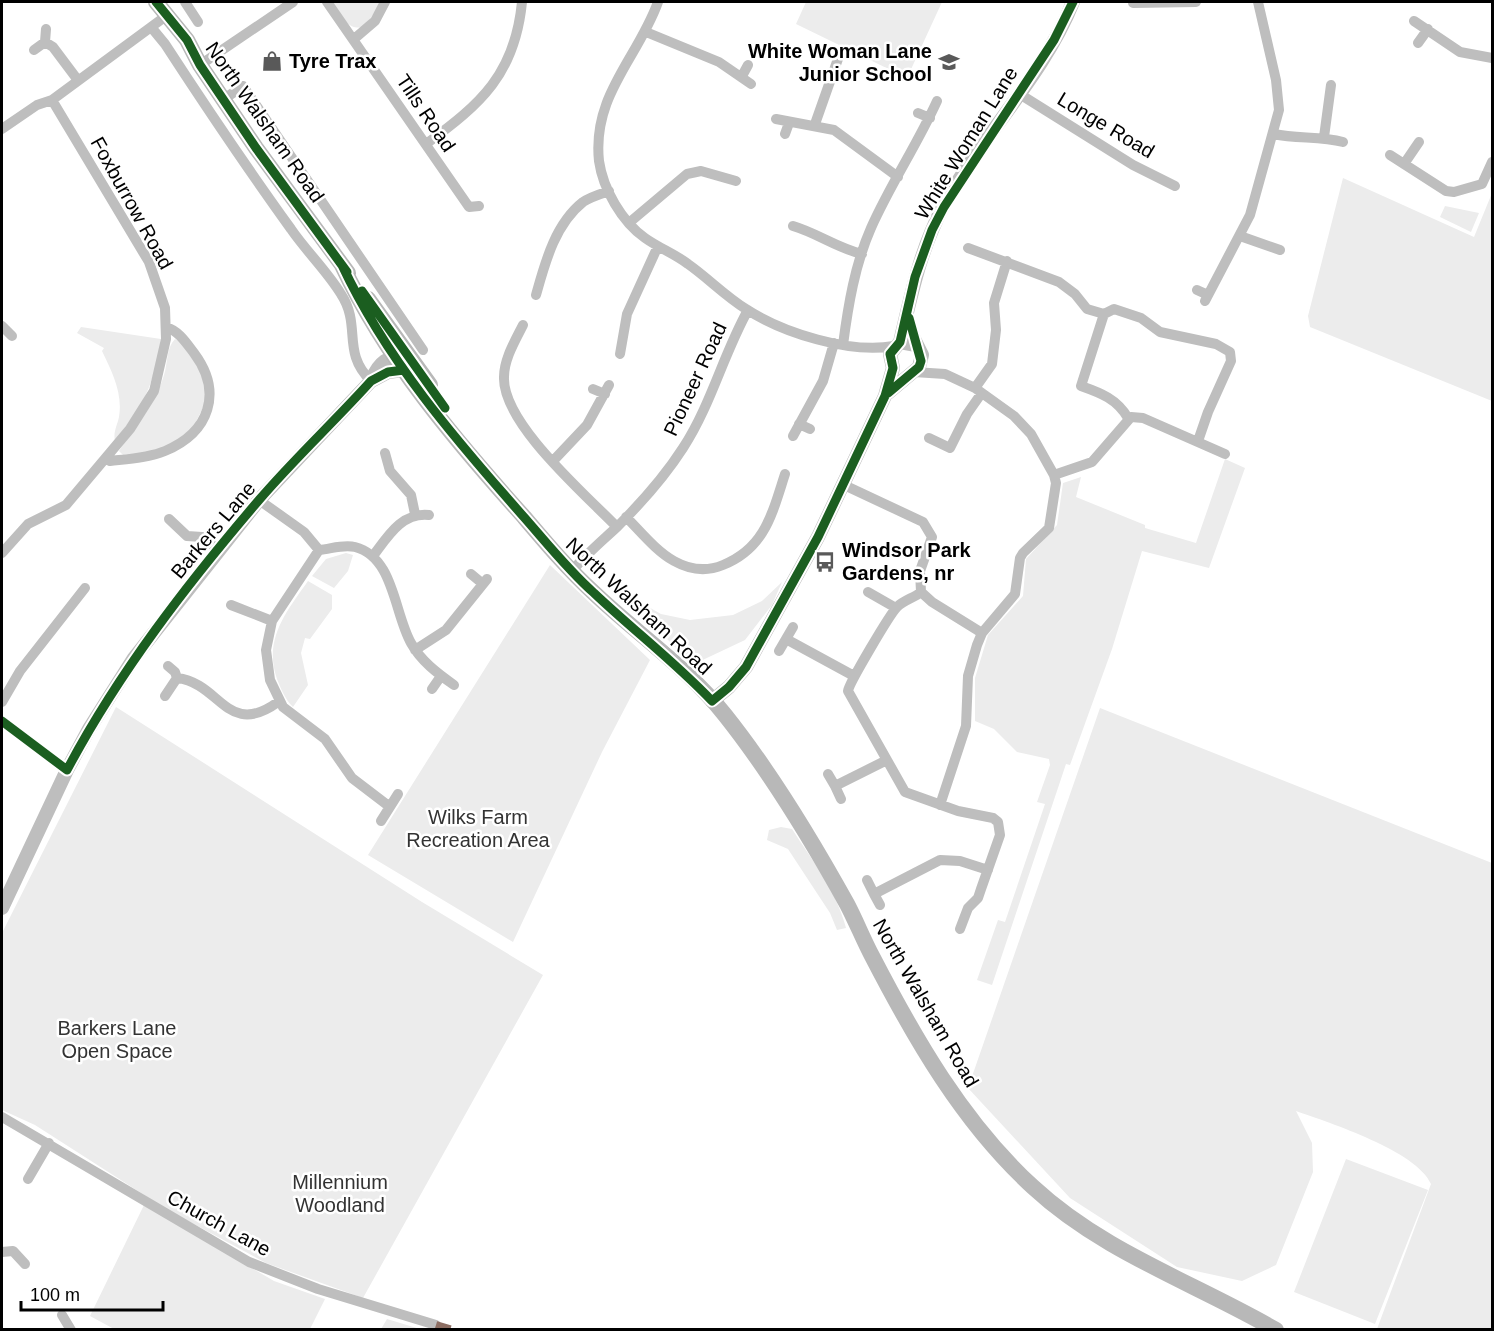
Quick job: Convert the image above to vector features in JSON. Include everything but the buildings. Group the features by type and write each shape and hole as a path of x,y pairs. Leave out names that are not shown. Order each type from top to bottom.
{"main road":[{"name":"North Walsham Road","path":"156,2 187,40 200,65 256,148 342,265 362,308 433,389 494,484 594,594 659,648 712,701 794,812 849,908 896,1000 933,1065 975,1126 1004,1159 1043,1196 1108,1243 1276,1329"}],"street":[{"name":"North Walsham Road","path":"185,2 198,22"},
{"path":"200,65 293,2"},
{"name":"Tills Road","path":"327,2 471,209"},
{"path":"354,39 375,21 385,2"},
{"path":"426,144 482,100 495,81 516,34 522,2"},
{"path":"658,2 646,32 618,75 600,125 600,162 615,205 643,237 683,260 748,310 803,334 838,344 878,349 897,344 919,350 945,374 978,391 1023,423 1054,476 1056,483 1049,528 1023,553 1020,558 1015,594 982,633 968,676 966,726 940,805"},
{"name":"White Woman Lane","path":"712,701 729,687 755,653 844,485 885,396 891,365 890,354 897,344 908,312 915,277 932,230 963,175 1054,40 1073,2"},
{"path":"1133,3 1196,2"},
{"path":"1197,290 1207,298 1240,236 1259,190 1274,134 1279,110 1278,99 1258,2"},
{"path":"4,123 37,105 52,100 77,79 166,16"},
{"path":"1414,21 1428,28 1460,52 1492,58"},
{"name":"North Walsham Road","path":"151,27 165,44 295,235 341,293 352,317 355,361 361,372 371,381"},
{"path":"1418,43 1428,28"},
{"path":"34,50 45,42 46,29"},
{"path":"646,32 719,62 751,84"},
{"path":"45,42 53,47 77,79"},
{"path":"815,124 839,72 839,56"},
{"path":"742,76 748,65"},
{"path":"1324,137 1331,85"},
{"name":"North Walsham Road","path":"224,99 243,86 325,206 407,358"},
{"name":"Longe Road","path":"1018,93 1133,165 1175,186"},
{"name":"Foxburrow Road","path":"2,553 28,524 66,505 106,459 145,409 154,391 165,350 167,328 165,308 149,262 52,100"},
{"path":"793,436 823,381 838,344 870,229 937,101"},
{"path":"918,113 930,118"},
{"path":"776,119 789,123 815,124 846,137 898,177"},
{"path":"785,134 789,123"},
{"path":"1274,134 1292,138 1324,137 1342,142"},
{"path":"1404,164 1419,142"},
{"path":"1390,154 1446,191 1454,192 1482,184 1492,162"},
{"path":"630,222 692,166 721,182 736,181"},
{"path":"536,295 534,280 566,222 583,202 609,191"},
{"name":"North Walsham Road","path":"311,220 325,206"},
{"path":"792,226 811,231 844,250 862,254"},
{"path":"1240,236 1280,250"},
{"path":"620,354 616,340 635,292 658,246"},
{"path":"968,248 1059,282 1075,294 1087,309 1104,314 1119,310 1141,318 1160,333 1216,344 1230,352 1231,361 1208,412 1198,441"},
{"path":"929,438 956,450 967,414 992,364 996,330 994,303 1007,261"},
{"name":"Pioneer Road","path":"572,571 626,517 684,446 705,406 730,343 748,310"},
{"name":"White Woman Lane","path":"885,396 919,367 919,350 908,312"},
{"path":"1104,314 1081,386 1106,395 1118,404 1128,418"},
{"path":"523,325 511,335 504,378 506,394 512,409 553,461 617,527"},
{"path":"2,326 12,336"},
{"path":"106,459 110,461 141,458 164,451 183,441 205,417 211,395 208,376 190,348 172,329 167,328"},
{"path":"855,347 891,365 900,373 945,374"},
{"name":"Barkers Lane","path":"2,904 67,770 128,667 259,500 371,381 407,358"},
{"path":"553,461 587,425 607,389 593,389"},
{"path":"1128,418 1143,418 1225,454"},
{"path":"1054,476 1092,462 1128,418"},
{"path":"799,424 810,429"},
{"path":"385,453 390,471 411,495 415,514"},
{"path":"626,517 663,554 676,562 697,569 711,569 734,560 752,548 771,516 783,479 792,489"},
{"path":"844,485 931,526 932,537 920,571 921,592 932,603 982,633"},
{"path":"259,500 304,532 319,550"},
{"path":"373,556 396,527 415,514 429,515"},
{"name":"Barkers Lane","path":"169,519 187,536 202,537 219,550"},
{"path":"390,807 352,778 325,739 278,702 267,666 266,650 272,621 319,550 347,546 373,556 383,570 407,636 415,650 453,685"},
{"path":"415,650 446,630 485,581 471,574"},
{"path":"2,702 20,671 85,588"},
{"path":"868,592 896,608"},
{"path":"921,592 896,608 854,676 848,691 860,707 905,792 998,822 1000,835 988,870 978,898 961,914 960,929"},
{"path":"231,605 272,621"},
{"path":"779,651 793,627"},
{"path":"786,639 854,676"},
{"path":"168,666 175,672 177,678"},
{"path":"432,689 441,676"},
{"path":"177,678 190,681 231,711 243,715 255,715 278,702"},
{"path":"165,696 177,678"},
{"path":"2,721 67,770"},
{"path":"835,786 887,760"},
{"path":"828,774 841,799"},
{"path":"381,821 398,794"},
{"path":"874,894 940,860 960,861 988,870"},
{"path":"867,880 880,905"},
{"name":"Church Lane","path":"2,1117 110,1178 149,1205 249,1262 318,1289 436,1324"},
{"path":"27,1179 49,1143"},
{"path":"2,1252 13,1251 25,1264"},
{"path":"62,1315 71,1329"}],"green space":[{"path":"332,2 382,2 364,27 358,28 348,24"},
{"path":"806,2 942,2 907,78 796,24"},
{"path":"1343,178 1474,237 1492,193 1492,401 1310,327 1308,316"},
{"path":"1445,206 1479,213 1471,232 1440,217"},
{"path":"81,327 161,339 151,383 141,404 115,441 120,408 116,383 102,351 104,348 77,333"},
{"path":"175,339 189,349 194,356 208,397 193,428 163,450 124,456 119,451 156,396 164,375 170,347"},
{"path":"1225,459 1245,468 1209,568 1142,551 1112,649 1070,765 1066,764 992,985 977,980 998,920 1005,922 1045,804 1037,802 1050,765 1049,759 1017,752 994,729 975,721 975,678 988,635 1023,596 1026,559 1057,525 1063,483 1081,477 1076,497 1145,525 1145,528 1196,543"},
{"path":"346,553 353,555 348,571 334,588 312,576 326,559"},
{"name":"Wilks Farm Recreation Area","path":"550,565 650,660 602,752 513,942 368,855"},
{"path":"308,581 332,595 332,609 310,639 305,638 301,653 308,685 293,707 285,697 277,679 273,665 273,651 279,626"},
{"path":"782,582 772,605 745,640 692,665 647,618 636,600 661,614 690,620 733,615 762,601"},
{"path":"116,707 422,902 543,975 363,1298 266,1263 166,1209 35,1125 2,1110 2,933"},
{"path":"1100,708 1492,863 1492,1329 1377,1329 1431,1184 1423,1172 1409,1160 1371,1140 1296,1111 1312,1143 1313,1172 1276,1265 1242,1281 1177,1267 1070,1198 968,1088"},
{"path":"781,827 792,829 816,864 837,902 846,928 837,930 830,913 788,849 767,840 769,830"},
{"path":"1346,1159 1428,1190 1375,1324 1294,1292"},
{"path":"144,1205 274,1281 325,1299 310,1329 114,1329 90,1316"},
{"path":"387,1319 420,1329 381,1329"}],"marked path":[{"path":"436,1325 453,1330"}],"cycle path":[{"path":"156,2 187,40 200,65 256,148 347,272"},
{"path":"342,265 379,333 447,428 472,458 575,575 712,701 729,687 746,667 818,537 885,396 893,368 890,354 900,342 915,277 932,230 944,207 1054,40 1073,2"},
{"path":"362,291 445,408"},
{"path":"888,393 919,367 921,361 909,318"},
{"path":"2,721 67,770 109,698 132,664 180,597 232,532 286,470 371,381 388,372 404,370"}],"place":[{"name":"Tyre Trax","path":"272,61"},
{"name":"White Woman Lane Junior School","path":"949,62"},
{"name":"Windsor Park Gardens, nr","path":"825,562"}],"park label":[{"name":"Barkers Lane Open Space","path":"117,1040"},
{"name":"Millennium Woodland","path":"340,1194"}]}
